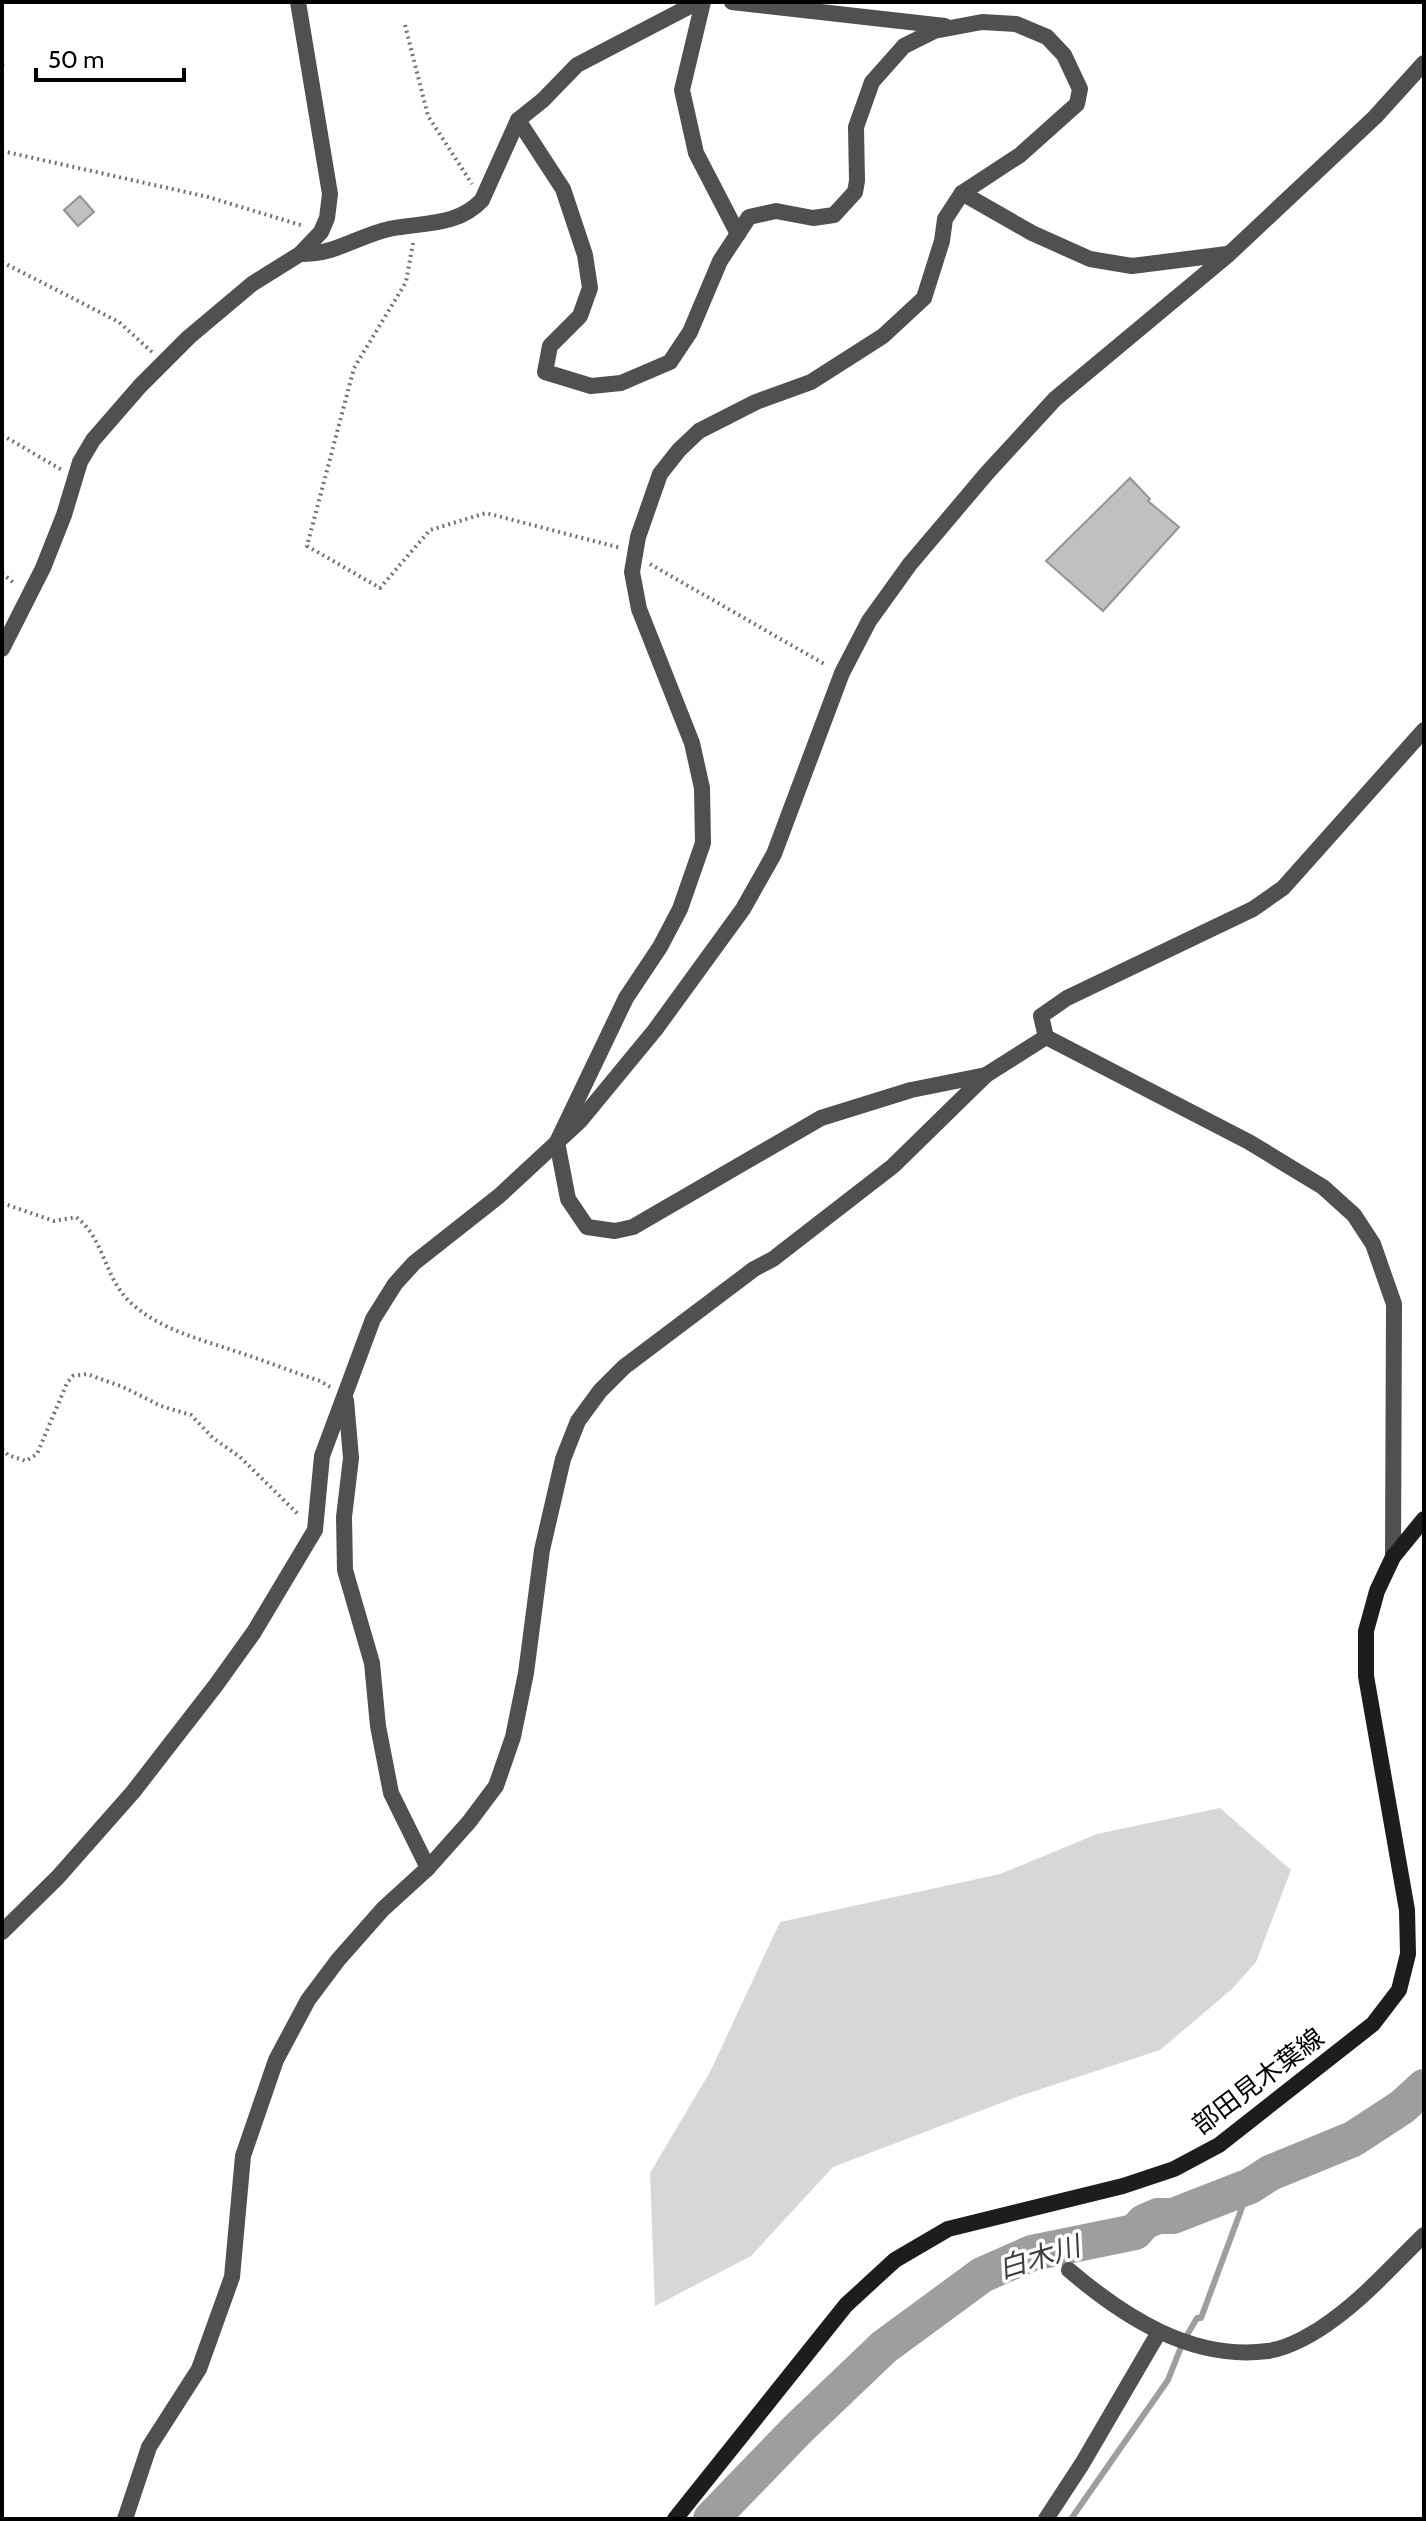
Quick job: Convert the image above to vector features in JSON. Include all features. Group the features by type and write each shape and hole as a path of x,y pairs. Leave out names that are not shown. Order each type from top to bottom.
{"main road":[{"name":"部田見木葉線","path":"675,2519 846,2305 895,2260 948,2229 1123,2186 1174,2169 1219,2145 1373,2024 1399,1990 1408,1954 1407,1910 1366,1676 1366,1631 1377,1591 1393,1557 1424,1519"}],"street":[{"path":"2,649 43,568 80,462 93,440 163,363 224,306 300,254 321,232 327,218 330,194 298,2"},
{"path":"300,254 322,254 387,230 433,225 463,215 482,200 518,120 543,100 577,65 701,2"},
{"path":"701,2 682,90 696,153 738,234"},
{"path":"732,2 957,27"},
{"path":"518,120 563,189 585,255 590,288 580,316 550,346 545,372 591,386 621,383 670,362 690,332 720,261 749,217 776,211 813,218 834,215 855,192 856,127 872,82 904,46 934,31 982,22 1016,24 1047,37 1064,55 1080,89 1077,104 1032,145 962,193 945,219 942,241 924,298 883,336 811,382 756,402 699,431 660,474 638,537 632,572 639,609 692,743 702,788 703,843 680,909 660,947 626,998 557,1142 568,1199 587,1227 615,1231 633,1227 821,1118 911,1090 986,1075"},
{"path":"2,1932 58,1877 133,1792 254,1632 315,1530 322,1456 341,1392 373,1319 395,1284 414,1263 499,1196 580,1121 644,1043 743,909 774,854 842,673 869,621 910,564 1055,399 1229,254 1375,117 1424,63"},
{"path":"962,193 1032,233 1090,259 1132,266 1229,254"},
{"path":"1393,1557 1394,1304 1373,1244 1361,1225 1323,1187 1249,1142 1046,1037 1041,1016 1067,998 1253,909 1283,888 1424,730"},
{"path":"125,2519 149,2447 199,2369 232,2277 243,2156 276,2060 308,2000 338,1960 383,1909 428,1868 496,1786 513,1737 526,1673 542,1550 563,1459 578,1421 600,1391 624,1367 754,1269 773,1259 893,1166 986,1075 1046,1037"},
{"path":"341,1392 351,1458 344,1517 345,1570 372,1663 378,1726 391,1793 428,1868"},
{"path":"1069,2270 1099,2296 1167,2337 1219,2351 1270,2351 1294,2342 1333,2320 1424,2235"},
{"path":"1046,2519 1159,2332"}],"path":[{"path":"405,25 428,116 482,200"},
{"path":"2,151 208,197 321,232"},
{"path":"417,225 406,282 354,368 307,546 380,588 430,530 486,513 624,549"},
{"path":"2,262 119,322 163,363"},
{"path":"2,435 76,477"},
{"path":"638,557 842,673"},
{"path":"2,1203 54,1221 76,1217 87,1225 115,1282 127,1299 175,1331 320,1381 341,1392"},
{"path":"2,1449 8,1455 26,1461 37,1454 67,1383 73,1376 87,1374 161,1406 191,1415 213,1438 240,1457 315,1530"}],"shaded area":[{"path":"1220,1808 1291,1870 1256,1962 1232,1989 1160,2050 1014,2098 833,2167 751,2256 655,2306 650,2173 710,2072 780,1922 1000,1874 1097,1834"}],"building":[{"path":"80,196 94,212 78,226 64,210"},
{"path":"1130,478 1150,499 1148,501 1179,527 1103,611 1046,561"}],"waterway":[{"name":"白木川","path":"711,2519 798,2429 884,2347 982,2275 1032,2253 1135,2232 1144,2222 1158,2216 1173,2216 1250,2186 1270,2173 1353,2139 1402,2107 1424,2087"},
{"path":"1071,2519 1168,2380 1183,2342 1197,2318 1201,2318 1250,2186"}]}
